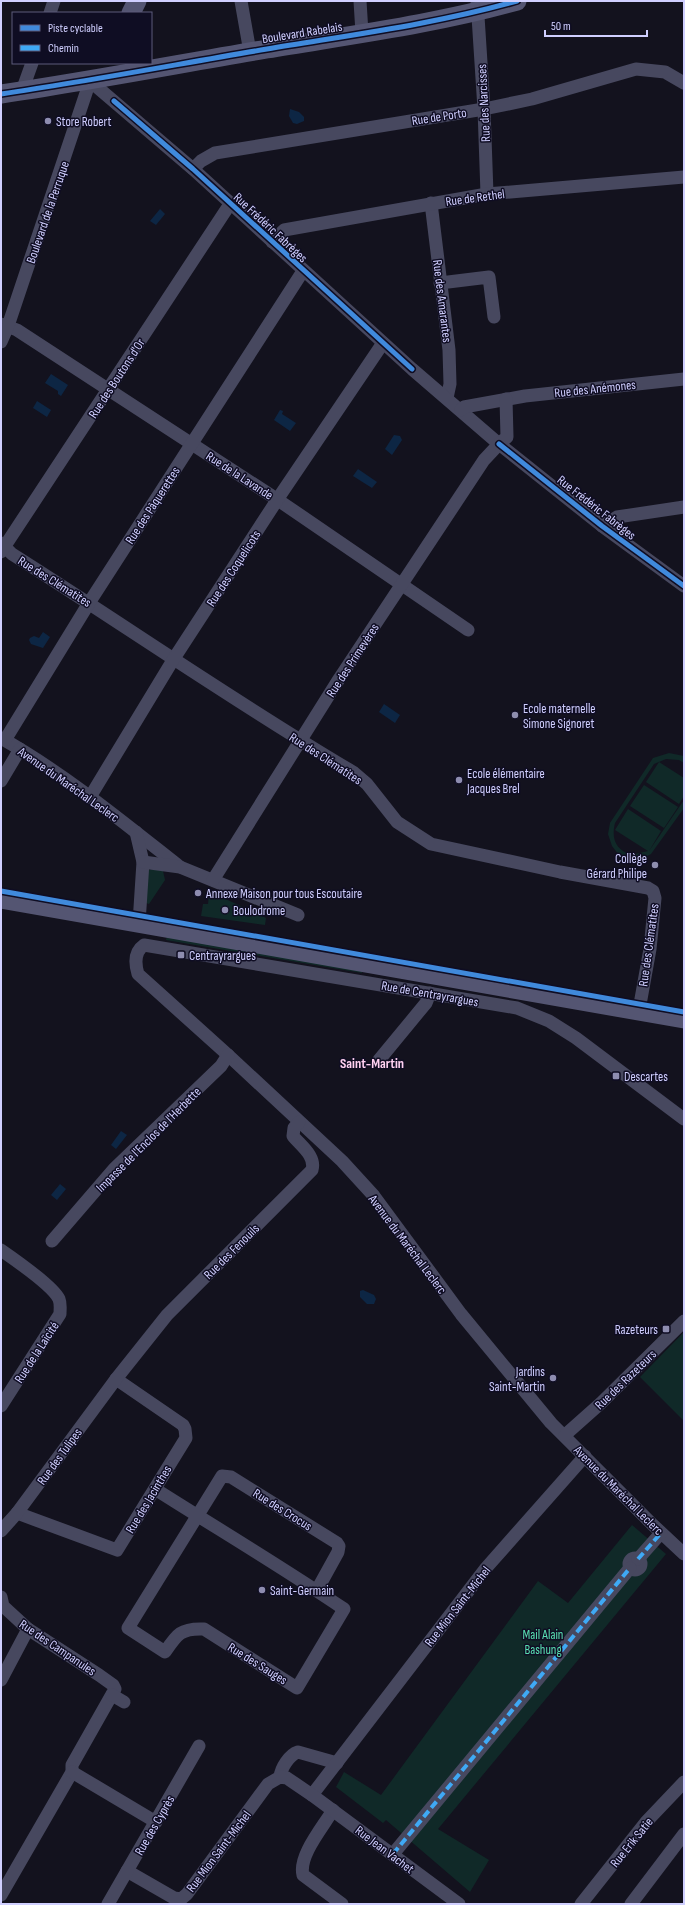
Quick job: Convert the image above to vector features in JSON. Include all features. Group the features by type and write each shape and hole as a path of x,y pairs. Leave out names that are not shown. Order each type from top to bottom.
{"street":[{"path":"50,12 54,1"},
{"path":"132,12 137,1"},
{"path":"241,1 250,52"},
{"path":"360,1 362,33"},
{"name":"Boulevard Rabelais","path":"1,94 90,81 362,33 477,6 517,1"},
{"name":"Rue des Narcisses","path":"477,6 484,109 487,194"},
{"path":"22,91 32,64"},
{"path":"90,81 105,64"},
{"name":"Rue de Porto","path":"192,170 201,161 215,153 484,109 532,99 636,69 665,72 684,83"},
{"name":"Rue Frédéric Fabrèges","path":"90,81 192,170 498,444 602,526 684,586"},
{"name":"Boulevard de la Perruque","path":"1,342 5,325 90,81"},
{"name":"Rue de Rethel","path":"272,242 284,230 487,194 684,177"},
{"name":"Rue des Amarantes","path":"431,203 449,350 450,384 447,398"},
{"name":"Rue des Boutons d'Or","path":"2,547 109,389 230,204"},
{"name":"Rue des Pâquerettes","path":"3,739 303,271"},
{"path":"440,283 489,277 494,317"},
{"name":"Rue de la Lavande","path":"5,325 109,389 278,500 468,630"},
{"name":"Rue des Coquelicots","path":"90,797 173,660 278,500 384,343"},
{"name":"Rue des Anémones","path":"461,410 464,406 506,399 684,379"},
{"path":"498,444 507,437 506,399"},
{"name":"Rue des Primevères","path":"212,880 339,679 488,455 498,444"},
{"path":"602,526 617,517 684,507"},
{"name":"Rue des Clématites","path":"2,547 89,603 173,660 300,741 352,772 367,784 397,822 431,844 560,872 648,888 653,891 655,898 650,949 639,1010"},
{"name":"Avenue du Maréchal Leclerc","path":"3,739 90,797 180,867"},
{"path":"1,781 20,749"},
{"path":"136,832 143,862 139,923"},
{"name":"Avenue du Maréchal Leclerc","path":"143,862 180,867 298,915"},
{"path":"1,899 684,1019"},
{"name":"Avenue du Maréchal Leclerc","path":"144,945 139,948 136,957 138,974 342,1161 374,1196 461,1314 551,1423 565,1435 661,1533 684,1554"},
{"name":"Rue de Centrayrargues","path":"144,945 517,1008 549,1021 576,1038 684,1119"},
{"path":"379,1060 426,1003 430,993"},
{"name":"Impasse de l'Enclos de l'Herbette","path":"52,1241 114,1169 222,1066 228,1055"},
{"name":"Rue des Fenouils","path":"116,1378 167,1315 312,1170 313,1161 311,1156 293,1136 294,1128 299,1122"},
{"name":"Rue de la Laïcité","path":"1,1250 44,1283 58,1297 61,1305 60,1314 1,1406"},
{"name":"Rue des Razeteurs","path":"565,1435 601,1403 684,1321"},
{"name":"Rue des Jacinthes","path":"17,1513 117,1550 186,1438 183,1425 116,1378"},
{"name":"Rue des Tulipes","path":"1,1531 17,1513 116,1378"},
{"name":"Rue Mion Saint-Michel","path":"312,1794 486,1568 585,1456"},
{"name":"Rue des Crocus","path":"196,1515 220,1478 226,1475 327,1536 337,1543 339,1549 317,1590"},
{"name":"Rue des Sauges","path":"155,1489 317,1590 344,1609 297,1688 204,1629 191,1629 176,1636 165,1652 128,1628 196,1515"},
{"path":"393,1854 634,1563 661,1533"},
{"name":"Rue des Campanules","path":"1,1598 3,1606 28,1629 113,1685 115,1689 112,1695"},
{"path":"1,1680 28,1629"},
{"path":"1,1895 72,1772 72,1765 112,1695 124,1702"},
{"name":"Rue des Cyprès","path":"108,1904 128,1872 199,1746"},
{"name":"Rue Mion Saint-Michel","path":"128,1872 174,1898 181,1899 187,1894 268,1784 280,1777 281,1770 293,1754 298,1752 337,1763"},
{"path":"72,1772 156,1822"},
{"path":"280,1777 287,1778 312,1794"},
{"name":"Rue Erik Satie","path":"581,1904 646,1822 684,1782"},
{"name":"Rue Jean Vachet","path":"312,1794 459,1904"},
{"path":"333,1810 304,1857 301,1867 303,1874 342,1904"},
{"path":"631,1904 684,1834"}],"green space":[{"path":"669,753 684,756 684,763 679,760 666,759 654,764 615,823 614,839 618,847 631,855 648,851 615,830 628,809 661,831 649,851 684,800 684,808 651,854 641,859 633,860 619,855 612,846 608,834 610,823 653,758"},
{"path":"659,762 684,778 684,796 679,804 646,782"},
{"path":"644,785 678,807 664,828 630,806"},
{"path":"154,869 163,871 165,880 149,904 143,902 146,875 149,870"},
{"name":"Boulodrome","path":"209,894 217,895 266,918 265,925 201,916 203,904 208,904"},
{"path":"168,932 362,966 362,973 166,940"},
{"path":"684,1332 684,1421 640,1377"},
{"name":"Mail Alain Bashung","path":"632,1525 666,1554 438,1829 489,1860 470,1892 386,1820 383,1823 336,1787 344,1772 381,1795 538,1581 568,1603"}],"water":[{"path":"290,109 299,112 304,117 304,121 297,124 293,123 289,116"},
{"path":"160,209 165,214 156,225 150,221"},
{"path":"51,374 68,385 61,396 58,394 58,391 45,383"},
{"path":"37,401 51,410 47,417 33,408"},
{"path":"280,410 283,411 282,414 296,423 290,431 274,420"},
{"path":"394,435 400,436 402,440 392,455 385,449"},
{"path":"358,469 377,482 372,488 353,476"},
{"path":"43,632 50,637 43,648 31,644 29,640 30,638 34,636 39,638"},
{"path":"384,704 400,715 395,723 379,712"},
{"path":"121,1131 127,1135 116,1149 111,1145"},
{"path":"60,1184 66,1189 57,1200 51,1195"},
{"path":"363,1290 374,1295 376,1299 374,1304 367,1304 360,1297 360,1291"}],"marked path":[{"path":"638,1559 661,1533"},
{"path":"393,1854 630,1568"}],"cycle path":[{"path":"1,94 68,84 424,23 517,1"},
{"path":"114,101 193,169 412,369"},
{"path":"499,444 602,526 684,586"},
{"path":"1,891 684,1012"}],"place":[{"name":"Store Robert","path":"48,121"},
{"name":"Ecole maternelle Simone Signoret","path":"515,715"},
{"name":"Ecole élémentaire Jacques Brel","path":"459,780"},
{"name":"Collège Gérard Philipe","path":"655,865"},
{"name":"Annexe Maison pour tous Escoutaire","path":"198,893"},
{"name":"Boulodrome","path":"225,910"},
{"name":"Centrayrargues","path":"181,955"},
{"name":"Descartes","path":"616,1076"},
{"name":"Razeteurs","path":"666,1329"},
{"name":"Jardins Saint-Martin","path":"553,1378"},
{"name":"Saint-Germain","path":"262,1590"}],"district":[{"name":"Saint-Martin","path":"372,1063"}]}
